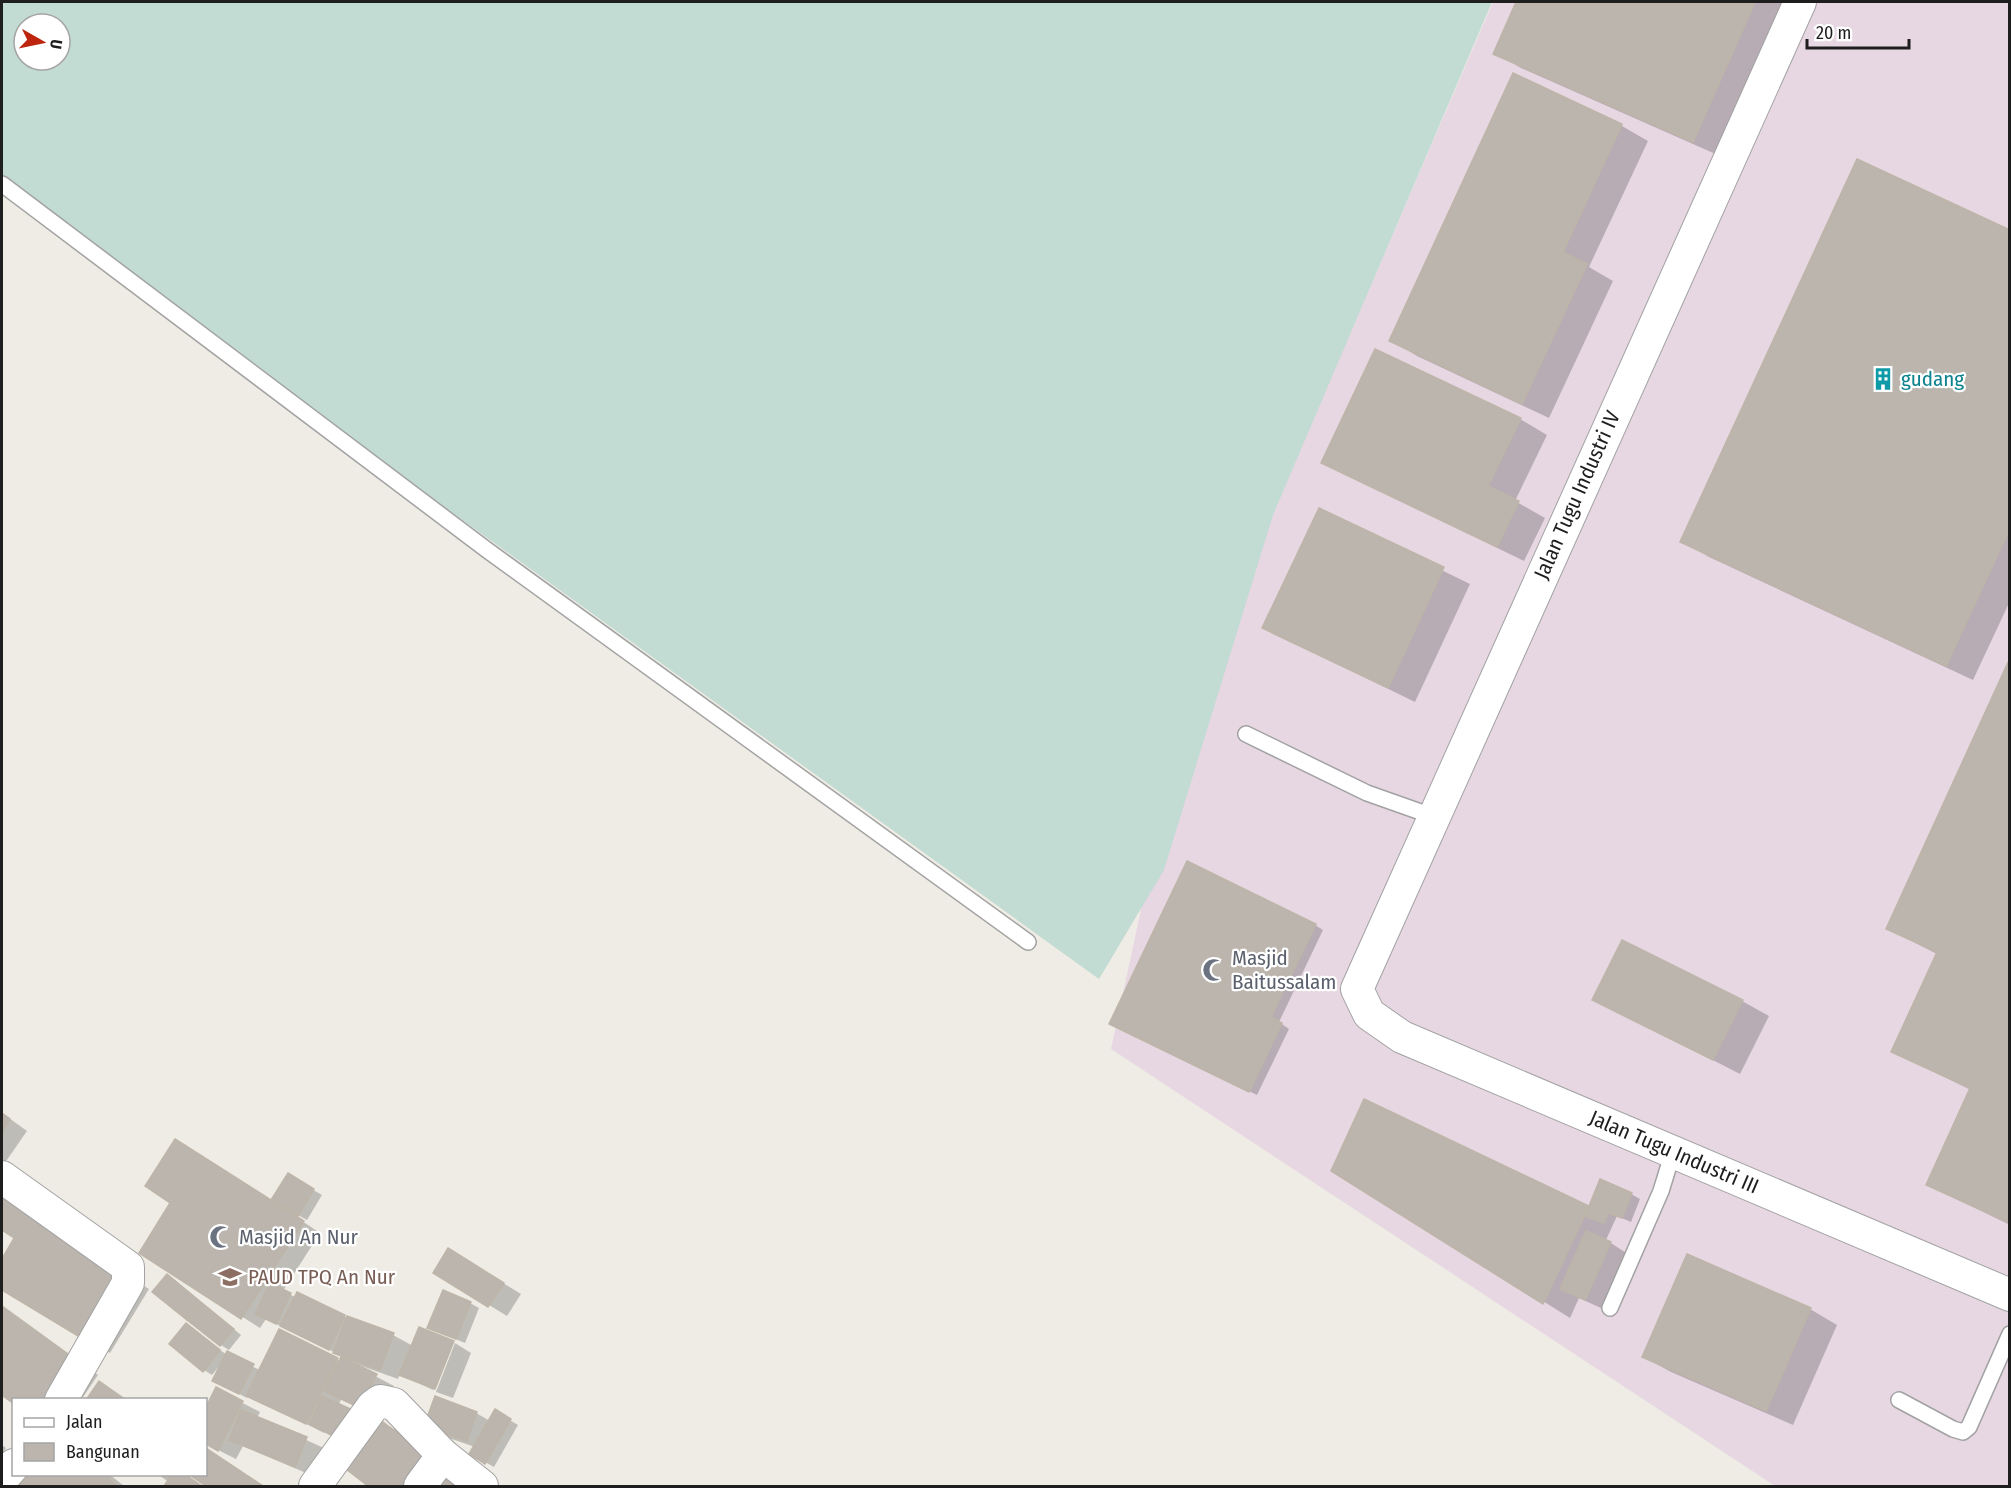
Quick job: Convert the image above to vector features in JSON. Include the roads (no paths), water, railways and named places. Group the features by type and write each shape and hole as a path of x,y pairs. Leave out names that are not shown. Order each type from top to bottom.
{"street":[{"name":"Jalan Tugu Industri IV","path":"1357,989 1432,816 1800,2"},
{"name":"Jalan Tugu Industri III","path":"1357,989 1369,1014 1402,1036 2010,1295"},
{"path":"2,1177 128,1267 128,1282 62,1398"},
{"path":"315,1486 373,1406 380,1401 394,1404 443,1455 482,1486"},
{"path":"420,1486 443,1455"},
{"path":"2,1479 12,1467"}],"lane":[{"path":"2,184 487,550 1028,942"},
{"path":"1246,734 1367,793 1432,816"},
{"path":"1611,1308 1661,1191 1673,1152"},
{"path":"1899,1400 1953,1429 1964,1432 1969,1427 2010,1334"}],"place":[{"name":"gudang","path":"1883,379"},
{"name":"Masjid Baitussalam","path":"1214,970"},
{"name":"Masjid An Nur","path":"221,1237"},
{"name":"PAUD TPQ An Nur","path":"230,1277"}]}
